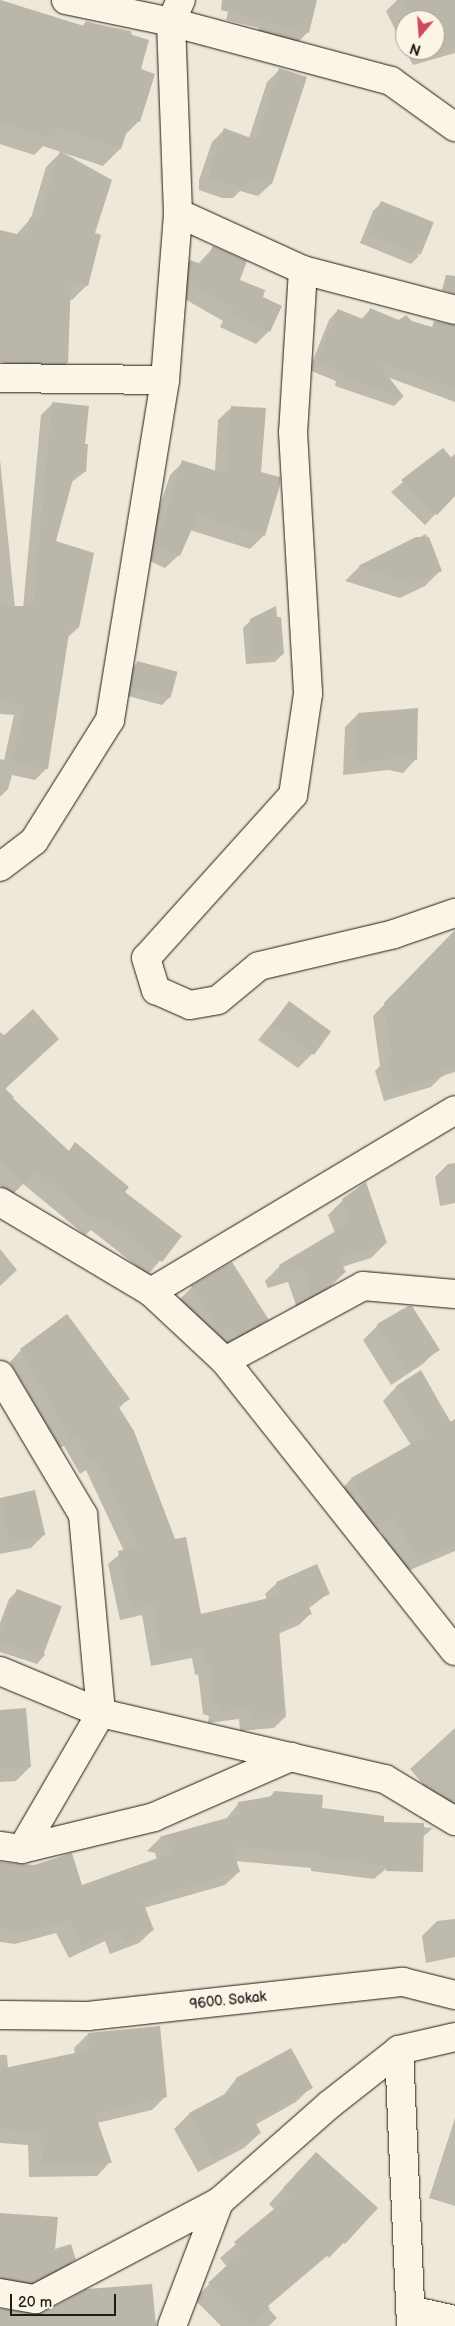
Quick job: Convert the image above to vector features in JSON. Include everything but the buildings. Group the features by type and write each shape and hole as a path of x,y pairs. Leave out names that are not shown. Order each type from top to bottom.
{"street":[{"path":"66,0 176,11 391,81 455,127"},
{"path":"0,867 34,841 110,720 165,380 178,213 176,11"},
{"path":"178,213 303,270 455,310"},
{"path":"303,270 293,432 308,694 293,795 146,958 156,990 190,1005 218,1000 259,966 394,934 455,913"},
{"path":"0,378 165,380"},
{"path":"151,1292 455,1110"},
{"path":"0,1202 151,1292 225,1361 455,1651"},
{"path":"225,1361 362,1286 455,1294"},
{"path":"0,1375 84,1515 101,1713 11,1848"},
{"path":"0,1671 101,1713 385,1779 455,1821"},
{"path":"11,1848 154,1817 291,1757"},
{"name":"9600. Sokak","path":"0,2014 88,2016 403,1982 455,1995"},
{"path":"0,2293 35,2300 219,2202 330,2105 399,2050 455,2037"},
{"path":"399,2050 411,2318 455,2320"},
{"path":"172,2326 219,2202"}]}
